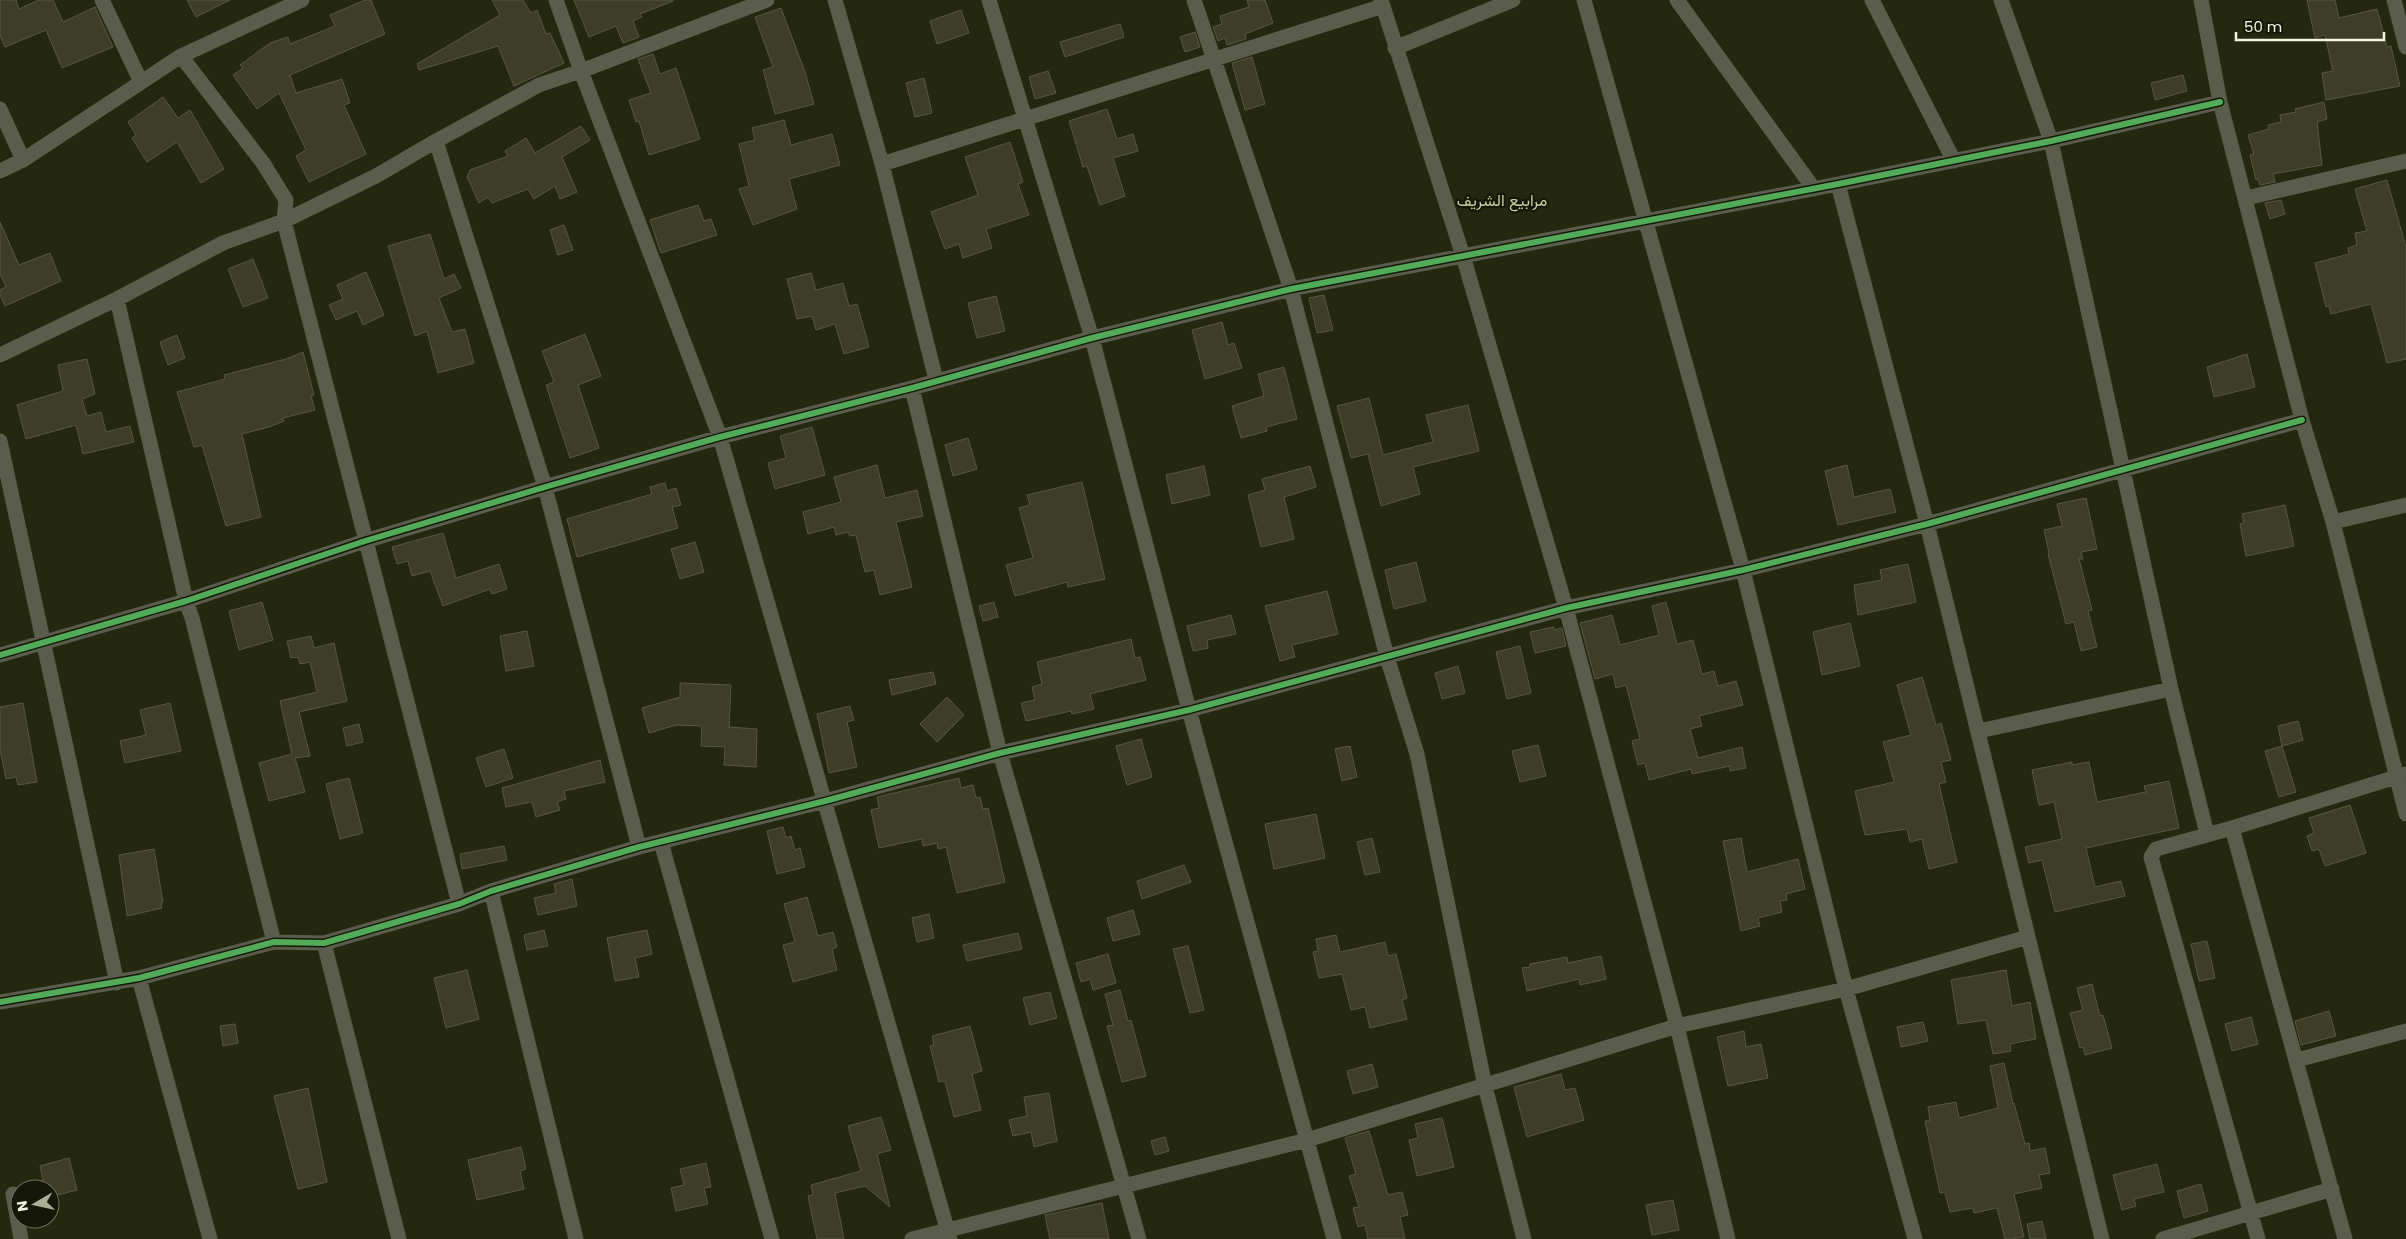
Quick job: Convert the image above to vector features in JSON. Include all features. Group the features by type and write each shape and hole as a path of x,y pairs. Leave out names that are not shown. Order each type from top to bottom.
{"street":[{"path":"102,0 141,82"},
{"path":"0,171 23,160 182,56 272,5 302,0"},
{"path":"556,0 581,72 720,437 949,1234"},
{"path":"0,355 117,299 223,243 284,221 376,176 539,85 581,72 767,0"},
{"path":"835,0 882,164 936,380"},
{"path":"989,0 1092,338 1189,710 1334,1239"},
{"path":"1194,0 1291,289 1387,657 1418,754 1485,1086 1524,1239"},
{"path":"1395,48 1513,0"},
{"path":"1584,0 1743,570 1846,989 1915,1239"},
{"path":"1677,0 1814,189"},
{"path":"1872,0 1954,161"},
{"path":"2001,0 2051,141 2171,689 2207,834"},
{"path":"2201,0 2220,102 2302,420 2333,522 2401,776 2406,814"},
{"path":"2394,0 2406,47"},
{"path":"882,164 1026,117 1214,60 1382,3 1463,256 1566,608 1677,1026 1728,1239"},
{"path":"182,56 263,163 286,200 284,221 364,541 459,904"},
{"path":"0,654 186,600 364,541 720,437 912,388 1092,338 1291,289 1954,161 2220,102"},
{"path":"0,109 23,160"},
{"path":"436,141 545,488 639,847"},
{"path":"2246,198 2406,161"},
{"path":"1838,184 1979,731 2102,1239"},
{"path":"117,299 186,600 274,942"},
{"path":"912,388 1000,753 1138,1239"},
{"path":"0,1002 139,978 274,942 324,943 459,904 491,891 639,847 825,801 1000,753 1189,710 1566,608 1743,570 1927,524 2302,420"},
{"path":"0,441 117,982"},
{"path":"2333,522 2406,505"},
{"path":"1979,731 2171,689"},
{"path":"2258,1239 2151,857 2156,849 2232,828 2401,776"},
{"path":"2232,828 2345,1239"},
{"path":"661,842 772,1239"},
{"path":"491,891 576,1239"},
{"path":"912,1239 949,1234 1124,1185 1307,1140 1677,1026 1846,989 2028,937"},
{"path":"324,943 399,1239"},
{"path":"139,978 210,1239"},
{"path":"2297,1060 2406,1031"},
{"path":"2163,1239 2332,1189"}],"building":[{"path":"0,0 16,0 19,9 39,0 53,0 63,22 95,7 113,47 62,68 46,30 5,47 0,36"},
{"path":"187,0 230,0 196,17"},
{"path":"365,0 371,0 385,34 290,75 296,93 342,79 350,103 344,105 366,154 309,182 296,156 306,150 279,93 257,109 233,75 243,68 240,65 270,43 288,37 290,44 335,26 330,15"},
{"path":"492,0 523,0 531,13 537,10 546,34 550,33 564,63 514,86 498,46 419,70 417,64 500,15"},
{"path":"574,0 673,1 640,14 642,17 633,21 639,37 623,43 616,26 589,37"},
{"path":"1247,0 1265,0 1273,23 1245,34 1246,39 1227,45 1225,38 1218,41 1213,27 1222,24 1220,16 1249,7"},
{"path":"2307,0 2335,0 2339,18 2377,9 2387,47 2391,46 2400,86 2326,100 2322,73 2333,71 2325,35 2315,38"},
{"path":"781,8 805,72 814,104 775,114 763,70 773,67 755,17"},
{"path":"961,10 969,33 937,44 930,21"},
{"path":"1120,24 1124,37 1065,57 1060,42"},
{"path":"1195,32 1200,47 1185,52 1180,37"},
{"path":"653,54 660,74 676,68 700,139 649,155 639,121 636,122 629,100 651,93 638,59"},
{"path":"1252,57 1265,104 1245,110 1232,63"},
{"path":"1048,71 1056,93 1035,99 1029,77"},
{"path":"2183,75 2187,91 2155,100 2151,83"},
{"path":"924,78 932,113 915,117 906,83"},
{"path":"163,97 178,118 190,110 224,169 201,183 177,142 147,162 132,138 136,135 128,122"},
{"path":"2324,102 2327,119 2317,122 2322,165 2273,174 2275,182 2260,185 2258,179 2256,180 2250,155 2254,154 2248,135 2269,129 2268,125 2281,122 2280,115 2296,112 2295,109"},
{"path":"1107,109 1117,139 1133,134 1138,151 1113,158 1125,196 1100,205 1087,166 1083,167 1069,121"},
{"path":"784,120 791,145 832,134 840,165 789,179 797,209 753,225 739,189 749,186 739,144 755,140 752,128"},
{"path":"581,126 590,140 562,157 577,192 560,199 555,186 534,199 528,189 492,203 488,197 479,203 467,177 470,170 508,156 505,151 526,138 535,153"},
{"path":"1010,142 1023,182 1018,184 1029,215 986,229 992,248 963,258 959,244 945,249 931,212 978,195 965,157"},
{"path":"2387,180 2406,247 2406,359 2387,363 2371,304 2331,314 2329,306 2326,307 2315,263 2349,254 2348,248 2357,245 2355,233 2367,231 2355,189"},
{"path":"2281,200 2285,214 2270,219 2265,203"},
{"path":"698,205 704,221 711,219 717,235 661,253 650,220"},
{"path":"0,222 19,265 50,253 61,281 5,306 0,295 0,290 6,287 0,274"},
{"path":"564,225 573,250 558,255 550,230"},
{"path":"430,234 444,279 454,274 461,288 439,298 452,332 465,329 474,363 438,373 427,331 415,336 388,246"},
{"path":"253,259 268,298 243,307 228,269"},
{"path":"366,272 384,315 363,325 357,311 336,320 329,305 343,299 337,285"},
{"path":"811,273 816,290 843,283 849,306 857,304 869,347 844,354 835,324 816,330 812,316 797,319 787,279"},
{"path":"1324,295 1333,330 1317,333 1309,298"},
{"path":"996,296 1005,331 977,338 968,303"},
{"path":"1222,322 1228,345 1234,343 1242,368 1205,379 1192,330"},
{"path":"585,334 601,376 578,385 599,448 570,458 546,385 554,382 542,351"},
{"path":"177,335 185,358 168,365 160,342"},
{"path":"303,352 314,395 311,396 315,410 283,418 284,421 269,427 242,434 261,517 226,526 202,445 194,447 177,392 225,379 224,375 286,359"},
{"path":"2247,354 2255,387 2214,397 2207,367"},
{"path":"87,359 95,394 82,399 87,416 101,412 106,432 130,426 134,442 83,454 76,425 26,439 17,405 63,391 58,365"},
{"path":"1284,367 1297,419 1266,427 1267,431 1241,438 1232,406 1264,396 1258,374"},
{"path":"1369,398 1383,455 1433,442 1426,415 1468,405 1479,451 1413,467 1420,494 1381,506 1368,454 1351,458 1337,406"},
{"path":"812,427 825,475 775,489 768,463 786,458 780,436"},
{"path":"968,438 977,469 953,476 945,445"},
{"path":"877,465 885,498 917,490 923,516 896,522 912,587 880,595 874,570 865,572 856,535 850,536 848,532 836,535 834,527 808,534 803,512 841,502 834,477"},
{"path":"1847,465 1854,497 1890,489 1896,512 1838,525 1825,471"},
{"path":"1204,466 1210,495 1172,504 1166,475"},
{"path":"1310,466 1316,487 1284,497 1294,539 1261,547 1248,495 1265,490 1262,479"},
{"path":"1082,482 1105,579 1068,587 1067,582 1015,596 1006,565 1033,558 1019,508 1030,505 1027,495"},
{"path":"665,483 667,491 676,488 681,505 672,507 678,528 577,557 567,519 652,494 650,487"},
{"path":"2086,498 2097,549 2081,552 2083,559 2079,559 2092,610 2088,611 2097,647 2081,651 2074,622 2066,624 2048,554 2044,530 2062,526 2057,504"},
{"path":"2285,505 2294,546 2246,556 2240,524 2244,523 2242,514"},
{"path":"443,533 456,578 499,564 507,589 492,594 490,589 443,606 430,571 412,576 408,561 397,564 392,547"},
{"path":"695,542 704,572 680,579 671,549"},
{"path":"1416,562 1426,601 1394,609 1385,570"},
{"path":"1908,564 1916,602 1858,615 1854,585 1882,580 1880,570"},
{"path":"1327,591 1338,634 1292,645 1295,657 1280,661 1265,606"},
{"path":"262,602 273,640 239,650 229,611"},
{"path":"994,602 998,617 983,621 979,606"},
{"path":"1666,602 1677,644 1693,640 1702,674 1714,671 1718,686 1736,681 1743,705 1699,716 1702,726 1690,729 1698,758 1742,747 1746,768 1730,771 1730,766 1692,774 1691,769 1649,780 1645,763 1638,765 1632,741 1640,739 1626,685 1616,688 1613,674 1595,679 1580,623 1612,615 1620,645 1659,635 1652,606"},
{"path":"1231,615 1236,634 1207,640 1208,648 1193,651 1187,626"},
{"path":"1850,623 1860,666 1822,675 1813,632"},
{"path":"1554,627 1554,630 1562,628 1566,646 1535,653 1530,632"},
{"path":"527,631 534,666 506,671 500,636"},
{"path":"311,636 314,648 334,643 347,701 299,712 310,756 295,758 305,792 269,801 259,763 292,754 280,701 317,692 310,662 300,664 298,657 291,658 287,641"},
{"path":"1131,639 1135,658 1140,657 1146,680 1090,694 1094,709 1072,714 1071,711 1026,721 1021,703 1035,700 1032,687 1042,684 1037,662"},
{"path":"1520,646 1531,693 1507,699 1496,652"},
{"path":"1458,666 1465,693 1442,699 1435,673"},
{"path":"933,672 936,684 892,695 889,680"},
{"path":"1922,677 1936,725 1941,723 1951,760 1941,762 1946,782 1939,784 1957,862 1929,869 1922,839 1910,842 1907,829 1865,835 1855,791 1894,782 1883,742 1911,735 1897,685"},
{"path":"680,683 731,685 729,727 757,729 756,767 724,765 725,747 701,746 702,726 676,725 649,733 642,708 680,697"},
{"path":"947,697 964,715 937,742 920,724"},
{"path":"23,703 37,782 18,785 16,777 6,779 0,749 0,707"},
{"path":"170,703 181,751 125,763 120,741 146,735 140,710"},
{"path":"850,706 854,720 847,722 857,767 829,773 817,714"},
{"path":"2298,721 2303,740 2282,746 2278,726"},
{"path":"359,724 363,742 347,746 343,728"},
{"path":"1141,739 1152,777 1127,785 1116,746"},
{"path":"1538,745 1546,776 1520,782 1512,751"},
{"path":"1350,746 1357,777 1342,781 1335,749"},
{"path":"2282,746 2296,792 2279,797 2265,751"},
{"path":"504,749 513,778 486,787 476,758"},
{"path":"600,760 605,782 564,791 566,799 557,802 560,810 536,817 532,802 506,807 502,788"},
{"path":"2072,762 2072,765 2089,762 2097,802 2146,792 2144,786 2169,781 2179,828 2086,848 2095,887 2121,881 2125,896 2055,912 2042,860 2029,863 2025,847 2062,839 2054,802 2039,805 2032,770"},
{"path":"349,778 363,833 340,839 326,784"},
{"path":"959,778 961,788 973,785 976,798 980,797 983,809 988,808 1005,882 957,893 946,847 938,849 937,843 923,846 922,839 879,848 871,810 879,808 877,797"},
{"path":"2350,805 2366,853 2325,866 2319,849 2312,851 2307,836 2314,833 2309,818"},
{"path":"1316,814 1325,858 1274,869 1265,824"},
{"path":"783,827 786,838 791,836 795,850 800,848 805,867 777,874 767,831"},
{"path":"1372,838 1380,872 1365,875 1357,842"},
{"path":"1741,838 1747,872 1798,859 1805,889 1786,894 1787,900 1780,901 1782,912 1758,918 1760,926 1741,931 1723,841"},
{"path":"504,846 507,860 462,869 460,854"},
{"path":"154,849 163,902 161,903 162,908 127,916 119,855"},
{"path":"1184,865 1191,882 1142,899 1137,881"},
{"path":"572,879 577,906 538,915 534,898 556,893 554,884"},
{"path":"807,897 818,936 833,932 837,947 832,949 837,970 793,982 783,945 795,942 784,904"},
{"path":"1133,910 1140,934 1113,941 1107,918"},
{"path":"929,914 934,938 917,942 912,918"},
{"path":"544,930 548,946 527,950 524,935"},
{"path":"647,930 652,954 635,958 639,977 615,981 607,938"},
{"path":"1018,933 1022,949 967,961 963,945"},
{"path":"1336,935 1340,952 1385,942 1388,956 1396,954 1407,998 1402,1000 1407,1019 1370,1028 1365,1007 1351,1010 1342,974 1319,978 1313,952 1318,951 1316,939"},
{"path":"2207,941 2215,978 2199,981 2191,944"},
{"path":"1188,946 1204,1010 1190,1013 1173,949"},
{"path":"1108,954 1116,983 1093,990 1090,979 1081,982 1076,963"},
{"path":"1601,956 1606,979 1580,985 1579,979 1527,991 1522,968 1530,967 1530,964 1567,957 1568,963"},
{"path":"467,970 479,1019 446,1028 434,978"},
{"path":"2006,970 2012,1006 2030,1002 2036,1039 2010,1044 2011,1051 1993,1054 1986,1020 1958,1024 1951,980"},
{"path":"2092,984 2100,1016 2103,1015 2112,1048 2085,1055 2083,1047 2080,1048 2070,1013 2083,1010 2077,988"},
{"path":"1120,990 1128,1021 1131,1020 1146,1076 1122,1082 1107,1026 1113,1025 1105,994"},
{"path":"1050,992 1057,1018 1030,1025 1023,998"},
{"path":"2329,1011 2336,1036 2301,1045 2295,1021"},
{"path":"2251,1017 2258,1044 2232,1051 2225,1024"},
{"path":"1923,1022 1928,1041 1901,1047 1897,1027"},
{"path":"235,1024 238,1043 223,1046 220,1026"},
{"path":"970,1026 982,1071 972,1074 981,1110 954,1117 945,1081 939,1082 930,1046 934,1045 932,1036"},
{"path":"1744,1031 1746,1047 1761,1044 1768,1078 1728,1086 1717,1037"},
{"path":"2004,1063 2013,1104 2025,1144 2029,1143 2030,1151 2045,1148 2050,1173 2039,1175 2042,1188 2014,1194 2024,1237 2013,1239 2005,1239 1997,1208 1974,1213 1973,1208 1950,1212 1945,1192 1940,1193 1925,1121 1930,1120 1928,1107 1956,1102 1959,1118 1998,1108 1990,1066"},
{"path":"1372,1064 1378,1087 1353,1094 1347,1071"},
{"path":"1561,1074 1565,1090 1575,1088 1584,1120 1527,1137 1514,1087"},
{"path":"308,1088 327,1182 298,1189 274,1096"},
{"path":"1049,1093 1057,1141 1034,1147 1031,1132 1013,1136 1009,1120 1027,1116 1024,1097"},
{"path":"881,1117 891,1150 877,1154 890,1207 865,1186 835,1193 844,1239 817,1239 808,1196 813,1195 811,1185 861,1171 848,1126"},
{"path":"1442,1118 1454,1167 1417,1176 1409,1140 1418,1138 1415,1124"},
{"path":"1369,1131 1388,1195 1402,1192 1408,1215 1400,1217 1405,1239 1368,1239 1365,1225 1358,1227 1353,1208 1359,1207 1349,1176 1356,1174 1345,1138"},
{"path":"1165,1137 1169,1151 1155,1155 1151,1141"},
{"path":"521,1147 526,1169 520,1171 524,1189 477,1200 468,1160"},
{"path":"69,1158 77,1190 60,1194 60,1179 43,1179 40,1166"},
{"path":"706,1163 711,1187 704,1188 708,1204 676,1211 671,1188 684,1185 680,1169"},
{"path":"2157,1164 2164,1192 2134,1199 2136,1206 2122,1210 2113,1175"},
{"path":"2201,1184 2208,1211 2184,1218 2177,1191"},
{"path":"1673,1200 1679,1230 1652,1235 1646,1205"},
{"path":"1102,1203 1109,1239 1050,1239 1045,1215"},
{"path":"2042,1221 2046,1239 2030,1239 2027,1224"}],"cycle path":[{"path":"0,655 186,601 365,541 545,487 720,437 912,388 1092,338 1291,289 1838,184 2051,141 2220,102"},
{"path":"0,1002 139,978 274,942 324,943 459,904 491,891 639,847 825,801 1000,753 1189,710 1566,608 1743,570 1927,524 2302,420"}],"district":[{"name":"مرابيع الشريف","path":"1502,200"}]}
